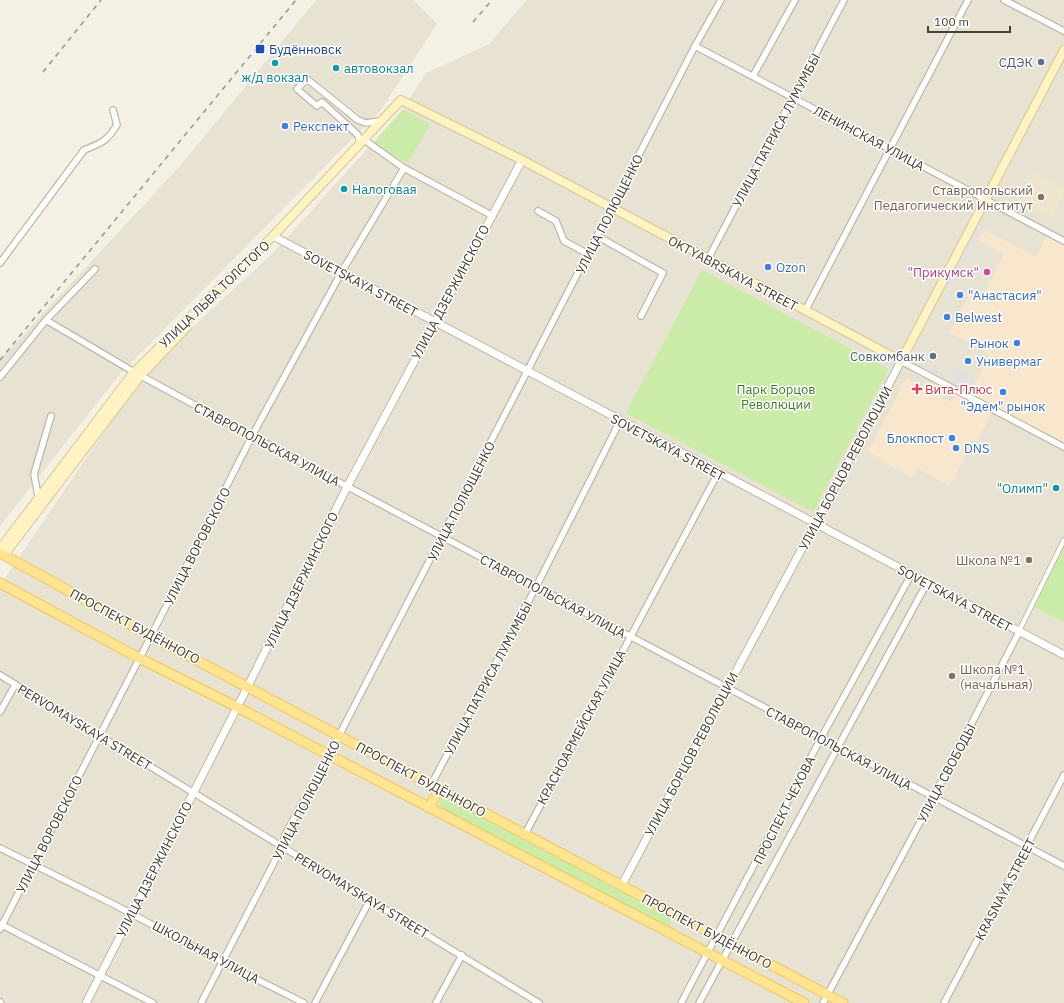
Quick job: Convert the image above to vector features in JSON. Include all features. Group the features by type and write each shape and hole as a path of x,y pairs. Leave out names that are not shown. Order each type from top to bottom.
{"main road":[{"name":"УЛИЦА БОРЦОВ РЕВОЛЮЦИИ","path":"901,361 1064,50"},
{"name":"OKTYABRSKAYA STREET","path":"401,100 522,160 901,361"},
{"name":"УЛИЦА ЛЬВА ТОЛСТОГО","path":"1,554 38,496 137,374 274,237 401,100"},
{"name":"УЛИЦА ЛЬВА ТОЛСТОГО","path":"1,554 137,374"},
{"name":"ПРОСПЕКТ БУДЁННОГО","path":"1,554 151,636 731,943 825,999 843,1003"},
{"name":"ПРОСПЕКТ БУДЁННОГО","path":"0,583 139,658 237,707 804,1003"},
{"path":"429,808 435,787"}],"street":[{"name":"УЛИЦА ПОЛЮЩЕНКО","path":"201,1003 282,848 285,835 339,736 695,46 721,0"},
{"path":"753,76 795,0"},
{"name":"УЛИЦА ПАТРИСА ЛУМУМБЫ","path":"708,259 844,0"},
{"path":"805,311 968,0"},
{"path":"1004,0 1064,32"},
{"name":"ЛЕНИНСКАЯ УЛИЦА","path":"695,46 1064,241"},
{"path":"380,121 366,123 358,120 307,79 297,89 317,106 322,102 358,135 362,141 404,168 491,215"},
{"path":"0,263 84,150 104,142 110,137 117,125 113,110"},
{"name":"УЛИЦА ДЗЕРЖИНСКОГО","path":"86,1003 248,686 347,486 491,215 522,160"},
{"name":"УЛИЦА ВОРОВСКОГО","path":"1,926 151,636 252,436 341,272 404,168"},
{"path":"538,211 556,221 564,241 588,254"},
{"path":"597,236 663,273 642,316"},
{"name":"SOVETSKAYA STREET","path":"274,237 1064,655"},
{"path":"0,377 46,320 94,269"},
{"name":"СТАВРОПОЛЬСКАЯ УЛИЦА","path":"46,320 137,374 252,436 1064,866"},
{"name":"OKTYABRSKAYA STREET","path":"901,361 1064,447"},
{"name":"УЛИЦА БОРЦОВ РЕВОЛЮЦИИ","path":"622,885 727,687 816,525 901,361"},
{"path":"38,496 34,474 51,416"},
{"name":"УЛИЦА ПАТРИСА ЛУМУМБЫ","path":"435,787 620,421"},
{"name":"КРАСНОАРМЕЙСКАЯ УЛИЦА","path":"525,834 718,473"},
{"name":"УЛИЦА СВОБОДЫ","path":"825,999 934,798 1019,632 1064,540"},
{"name":"ПРОСПЕКТ ЧЕХОВА","path":"681,1003 821,738 911,575"},
{"name":"ПРОСПЕКТ ЧЕХОВА","path":"699,1003 839,748 927,583"},
{"name":"PERVOMAYSKAYA STREET","path":"0,675 282,848 462,955 538,1003"},
{"path":"0,712 15,685"},
{"name":"KRASNAYA STREET","path":"944,1003 1064,775"},
{"name":"ШКОЛЬНАЯ УЛИЦА","path":"0,848 131,913 222,962 304,1003"},
{"path":"316,1003 370,900"},
{"path":"1,926 153,1003"},
{"path":"436,1003 462,955"}],"shaded area":[{"path":"316,0 413,0 437,24 380,111 120,374 0,526 0,360 180,166"},
{"path":"527,0 1064,0 1064,1003 0,1003 0,585 146,370 275,251 402,110 426,73 489,44"},
{"name":"Ставропольский Педагогический Институт","path":"1033,171 1064,187 1064,194 1051,218 1018,200"},
{"path":"977,223 984,227 952,288 946,284"},
{"name":"Рынок","path":"984,230 1036,257 1046,237 1064,246 1064,444 969,394 990,354 949,332 972,290 984,295 1004,254 978,240"},
{"path":"917,358 939,369 936,375 914,363"},
{"path":"952,365 974,377 967,390 945,378"},
{"path":"906,378 951,402 956,393 992,412 977,442 973,440 950,487 918,468 912,478 868,452"},
{"path":"856,454 861,456 831,515 826,512"}],"green space":[{"path":"403,109 430,124 408,163 373,144"},
{"name":"Парк Борцов Революции","path":"702,270 889,369 813,512 626,413"},
{"path":"1064,544 1064,622 1032,606"},
{"path":"444,796 670,918 670,926 668,927 648,917 444,809 440,806 441,797"}],"railway":[{"path":"43,72 101,0"},
{"path":"0,360 296,0"},
{"path":"473,22 492,0"}],"place":[{"name":"Будённовск","path":"260,49"},
{"name":"СДЭК","path":"1041,62"},
{"name":"ж/д вокзал","path":"275,63"},
{"name":"автовокзал","path":"336,68"},
{"name":"Рекспект","path":"285,126"},
{"name":"Налоговая","path":"344,189"},
{"name":"Ставропольский Педагогический Институт","path":"1041,197"},
{"name":"Ozon","path":"768,267"},
{"name":"\"Прикумск\"","path":"987,272"},
{"name":"\"Анастасия\"","path":"960,295"},
{"name":"Belwest","path":"947,317"},
{"name":"Рынок","path":"1017,343"},
{"name":"Совкомбанк","path":"933,356"},
{"name":"Универмаг","path":"968,361"},
{"name":"Вита-Плюс","path":"917,389"},
{"name":"\"Эдем\" рынок","path":"1003,392"},
{"name":"Блокпост","path":"952,438"},
{"name":"DNS","path":"956,448"},
{"name":"\"Олимп\"","path":"1056,488"},
{"name":"Школа №1","path":"1029,560"},
{"name":"Школа №1 (начальная)","path":"952,676"}]}
